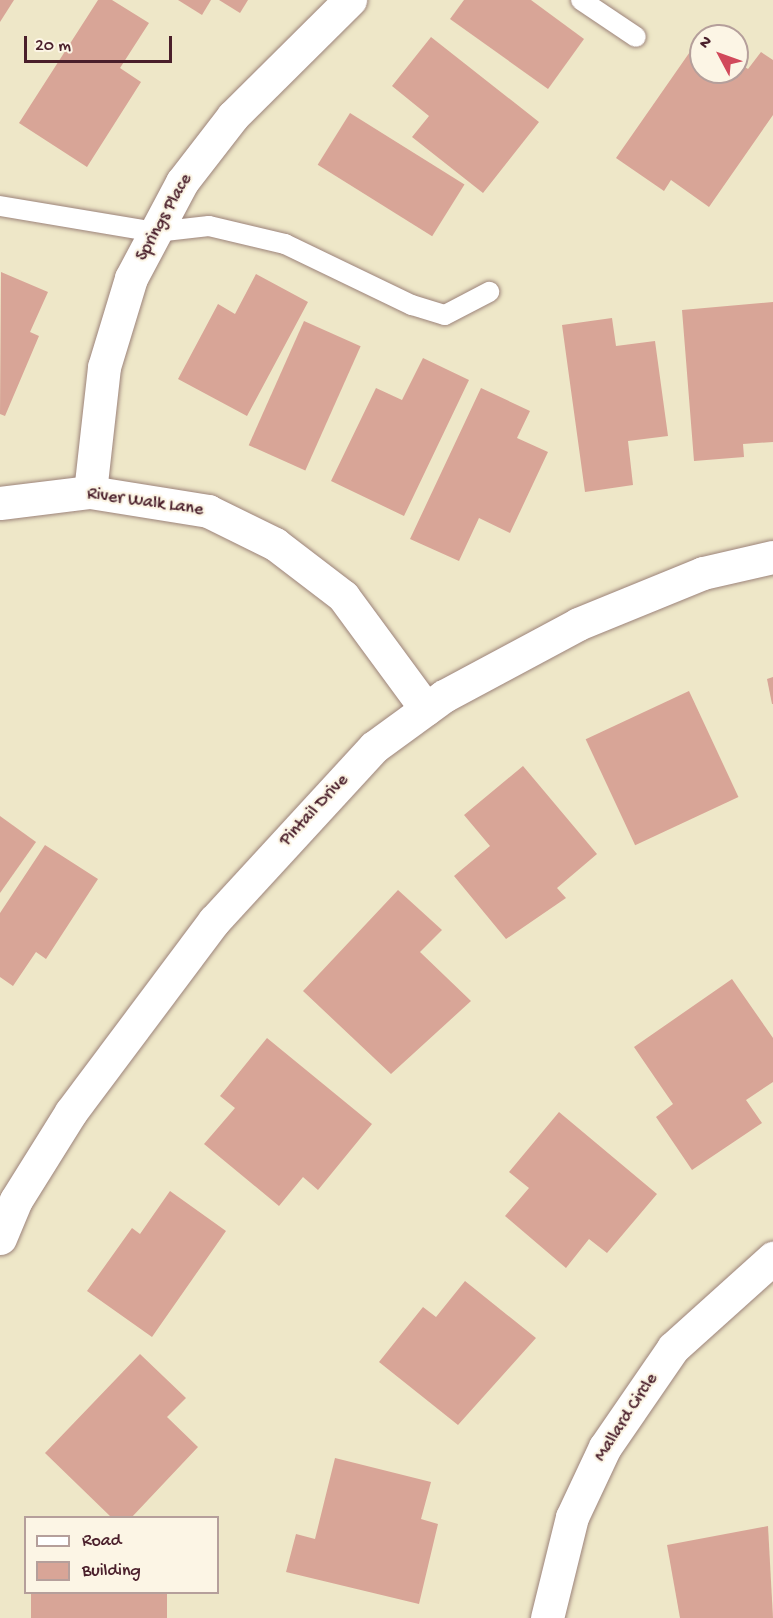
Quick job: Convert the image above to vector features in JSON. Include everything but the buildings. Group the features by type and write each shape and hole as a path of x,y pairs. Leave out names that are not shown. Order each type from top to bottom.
{"street":[{"name":"Springs Place","path":"90,492 104,367 131,278 182,182 233,116 350,0"},
{"name":"River Walk Lane","path":"0,503 90,492 208,511 275,544 343,596 426,709"},
{"name":"Pintail Drive","path":"0,1238 16,1200 71,1112 214,921 374,747 426,709 578,624 703,573 773,557"},
{"name":"Mallard Circle","path":"547,1618 572,1517 605,1447 673,1348 773,1258"}],"lane":[{"path":"581,0 636,37"},
{"path":"0,206 156,232 209,226 285,244 412,305 445,315 489,292"}]}
